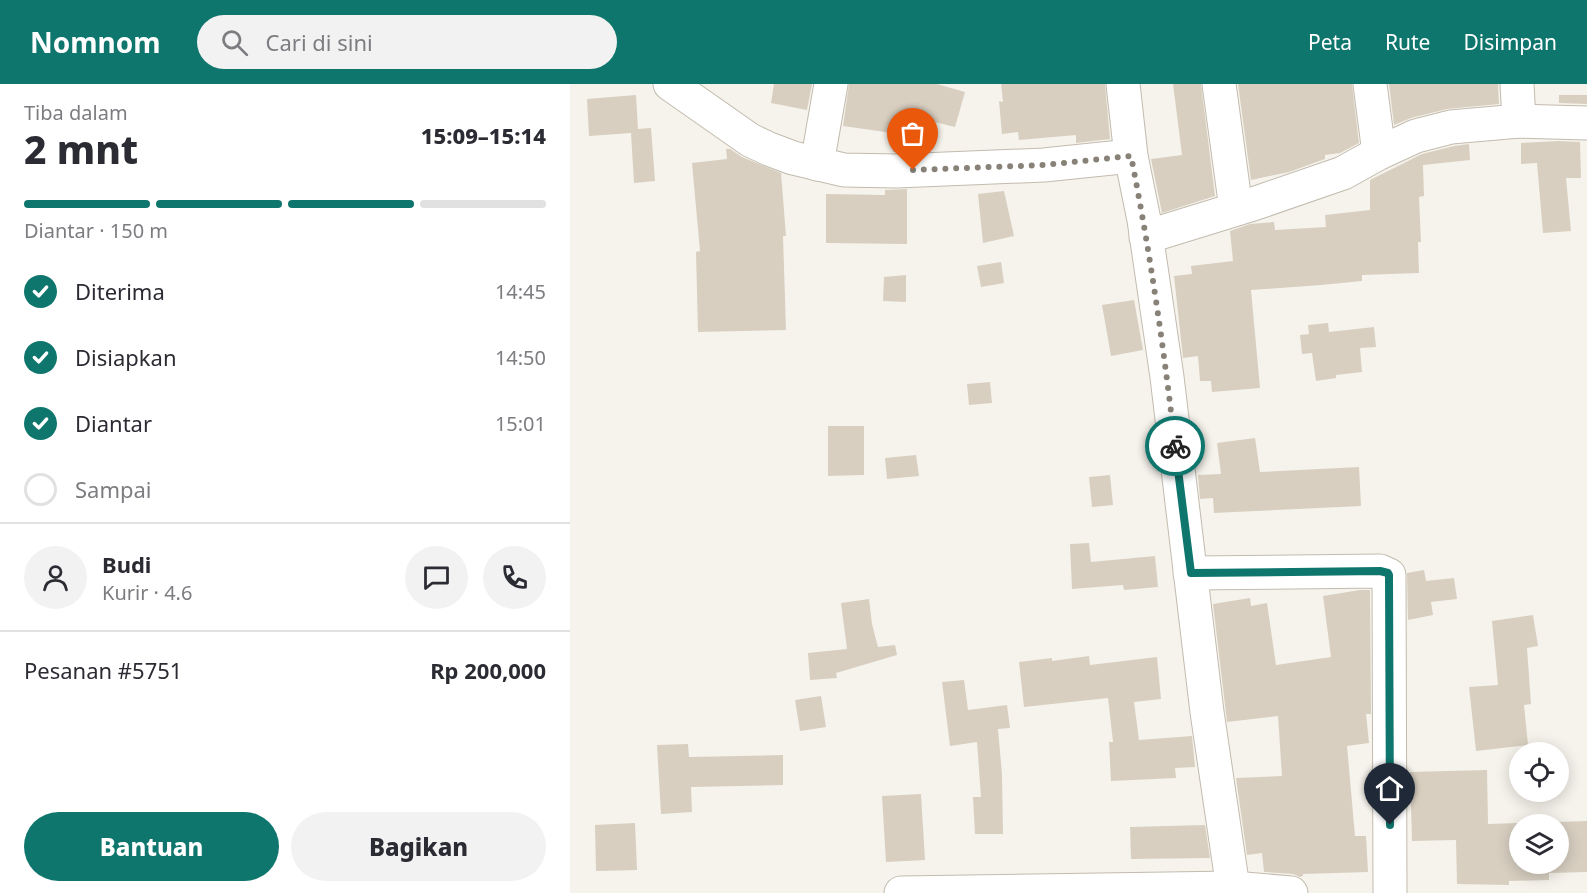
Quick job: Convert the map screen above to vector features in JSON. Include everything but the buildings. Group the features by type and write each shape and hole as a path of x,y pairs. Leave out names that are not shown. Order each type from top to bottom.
{"street":[{"path":"670,84 750,140 769,149 844,170 897,171 1044,165 1131,156"},
{"path":"817,164 831,84"},
{"path":"1123,84 1131,156 1146,237 1168,389 1207,712 1233,888"},
{"path":"1219,84 1236,209"},
{"path":"1370,84 1380,153"},
{"path":"1517,84 1519,121"},
{"path":"1146,237 1343,173 1416,136 1451,127 1519,121 1587,123"},
{"path":"1191,573 1380,571 1388,573 1390,893"},
{"path":"902,893 1233,888 1291,893"}],"way so far":[{"path":"913,170 1044,165 1131,156 1144,220 1175,446"}],"route":[{"path":"1175,446 1191,573 1380,571 1388,573 1390,578 1390,825"}]}
